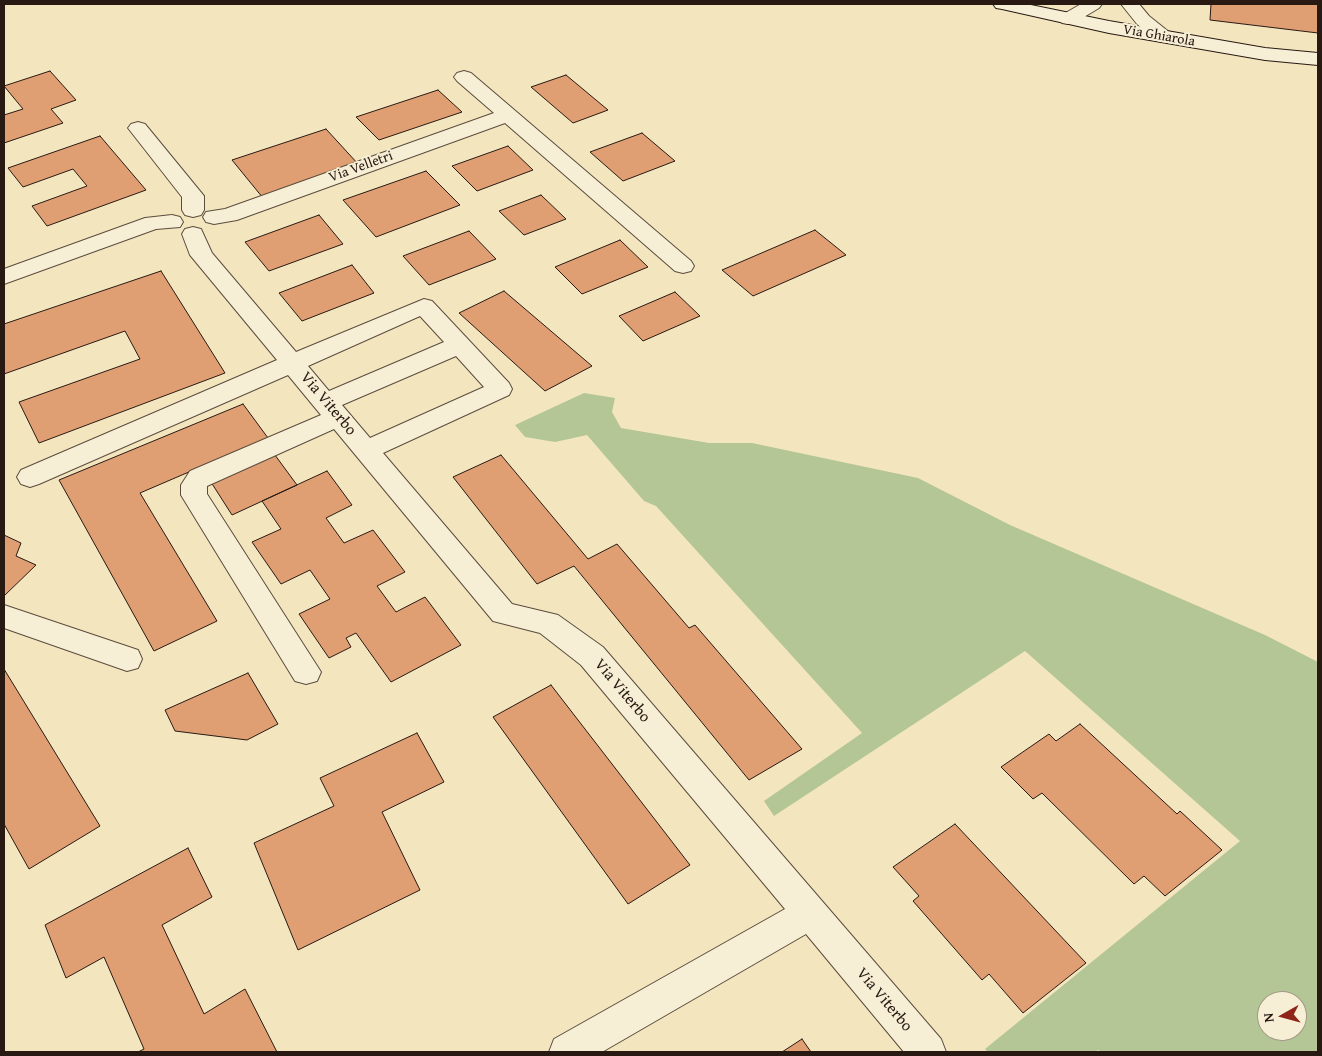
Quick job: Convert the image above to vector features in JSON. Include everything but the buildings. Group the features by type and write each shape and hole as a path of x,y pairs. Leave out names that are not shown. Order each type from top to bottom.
{"street":[{"name":"Via Ghiarola","path":"1002,4 1068,19 1265,54 1318,59"},
{"path":"1068,19 1093,4"},
{"path":"1130,4 1143,20 1162,36"},
{"path":"464,77 683,266"},
{"name":"Via Velletri","path":"5,273 153,222 193,221 229,215 507,115"},
{"name":"Via Viterbo","path":"138,128 193,196 193,221 201,255 333,409 503,613 548,622 592,656 928,1052"},
{"path":"294,364 424,306 500,390 366,450"},
{"path":"306,672 194,495 194,485 199,478 459,345"},
{"name":"Via Viterbo","path":"30,477 294,364"},
{"path":"4,616 127,658"},
{"path":"567,1052 810,913"}],"green space":[{"path":"584,393 615,398 612,412 621,428 709,443 752,443 918,478 1010,525 1265,635 1318,662 1318,1052 1101,1052 1098,1050 1095,1052 988,1052 985,1049 1240,841 1025,651 774,816 764,801 862,733 656,506 644,501 587,435 555,442 525,437 515,425"}]}
